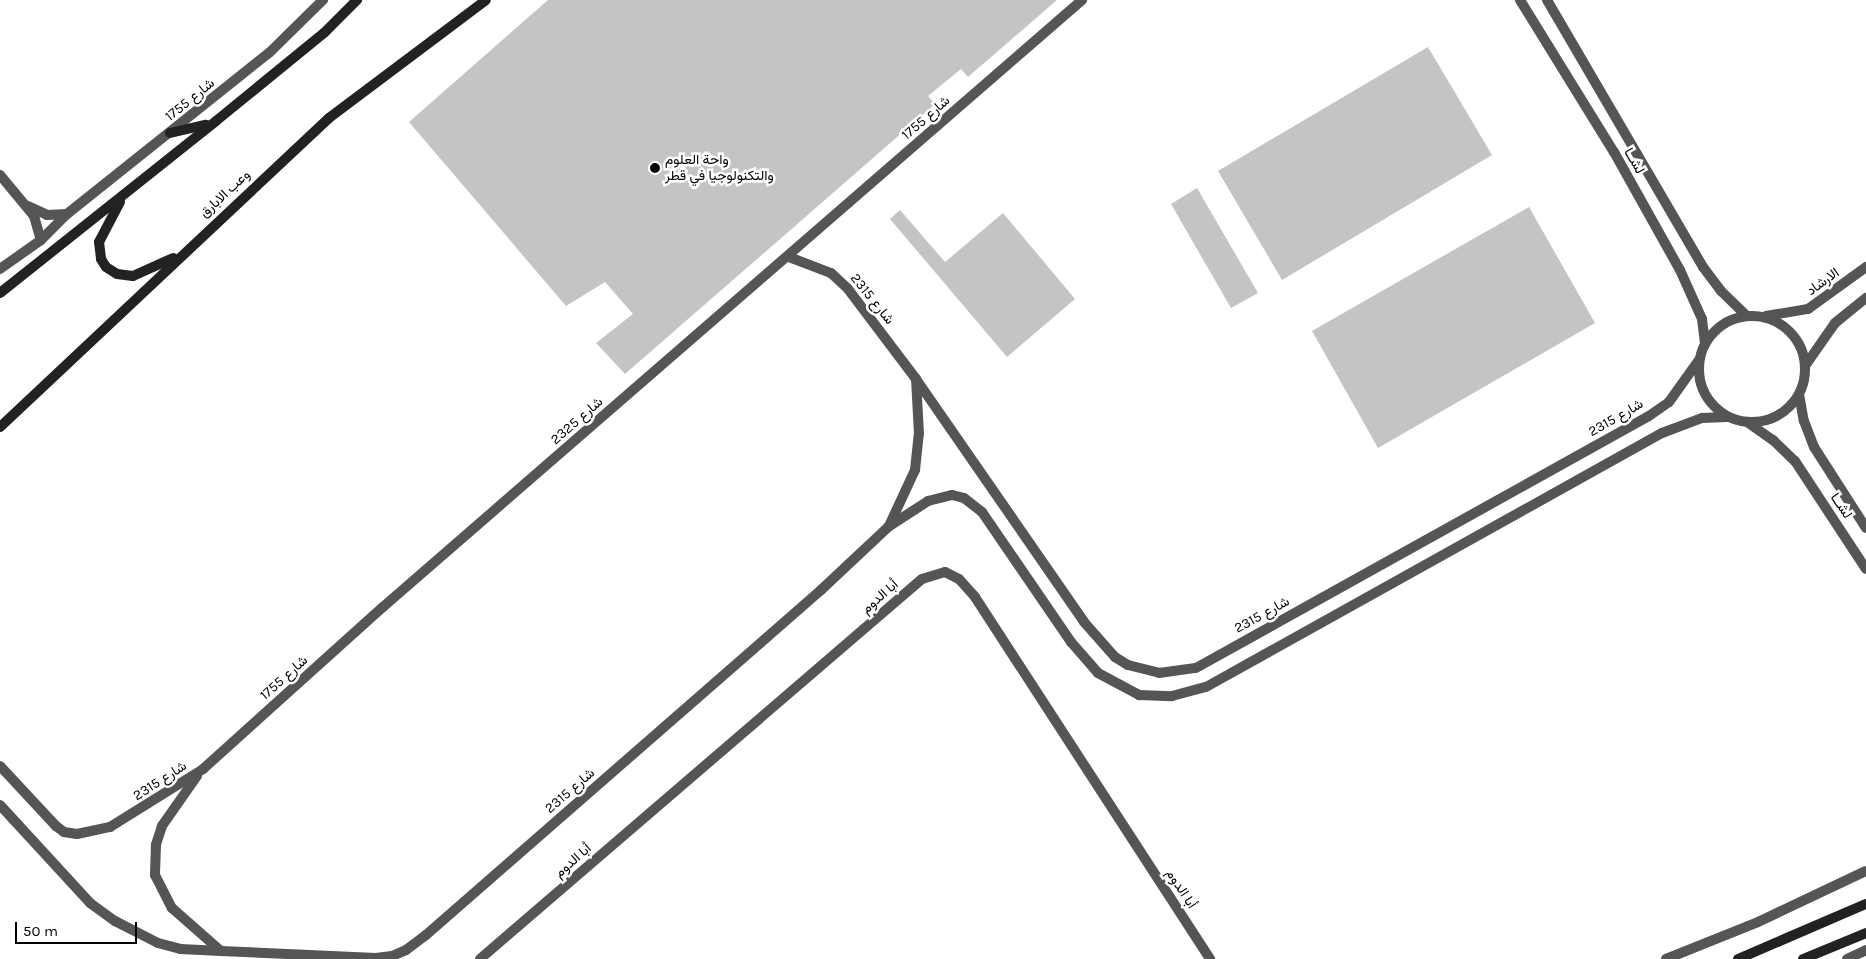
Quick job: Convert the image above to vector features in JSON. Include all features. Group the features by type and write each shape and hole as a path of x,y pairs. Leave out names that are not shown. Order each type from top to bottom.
{"street":[{"name":"شارع 1755","path":"0,269 40,240 67,214 269,53 323,0"},
{"path":"0,293 216,121 358,0"},
{"path":"450,26 474,0"},
{"name":"وعب الابارق","path":"0,427 181,254 329,118 486,0"},
{"name":"شارع 1755","path":"789,257 1082,0"},
{"name":"لشــا","path":"1520,0 1614,152 1680,270 1702,320 1704,344"},
{"name":"لشــا","path":"1547,0 1707,273 1746,316"},
{"path":"170,133 193,130 216,121"},
{"path":"0,175 34,216 40,240"},
{"path":"125,195 99,242 101,259 106,266 117,274 133,276 181,254"},
{"path":"27,206 47,214 67,214"},
{"name":"شارع 2315","path":"789,257 837,278 916,379 1089,627 1115,657 1128,666 1159,673 1196,668 1649,416 1673,397 1699,360"},
{"name":"شارع 2325","path":"383,607 789,257"},
{"name":"الارشاد","path":"1763,316 1808,309 1866,267"},
{"path":"1805,366 1835,323 1866,298"},
{"path":"1746,316 1763,316 1790,331 1803,351 1805,366 1799,394 1781,414 1764,420 1746,422 1728,417 1707,398 1700,380 1699,360 1704,344 1722,325 1746,316"},
{"name":"شارع 2315","path":"888,527 915,470 919,434 916,379"},
{"name":"لشــا","path":"1799,394 1804,421 1814,447 1866,528"},
{"name":"شارع 2315","path":"0,804 70,885 114,921 158,943 180,948 221,951 376,958 406,950 813,597 888,527 939,497 952,495 964,498 982,512 1072,642 1098,673 1139,695 1172,696 1206,687 1662,433 1702,418 1728,417"},
{"name":"لشــا","path":"1746,422 1773,440 1795,461 1866,569"},
{"name":"أبا الدوم","path":"480,959 922,579 945,572 959,579 975,597 1210,959"},
{"name":"شارع 1755","path":"203,769 383,607"},
{"name":"شارع 2315","path":"0,766 56,826 77,834 110,828 203,769"},
{"name":"شارع 2315","path":"203,769 162,826 156,845 156,874 172,908 221,951"},
{"path":"1666,959 1758,922 1866,871"},
{"path":"1738,959 1866,904"},
{"path":"1803,959 1866,932"},
{"path":"1847,959 1866,950"}],"building":[{"name":"واحة العلوم والتكنولوجيا في قطر","path":"548,0 1057,0 968,77 961,69 928,96 935,104 625,374 596,343 633,314 605,282 566,306 409,122"},
{"path":"1428,47 1492,155 1282,280 1218,171"},
{"path":"1197,188 1258,293 1231,308 1171,204"},
{"path":"1529,207 1595,323 1378,448 1312,331"},
{"path":"900,210 945,262 1003,213 1075,299 1007,357 890,219"}],"place":[{"name":"واحة العلوم والتكنولوجيا في قطر","path":"655,168"}]}
